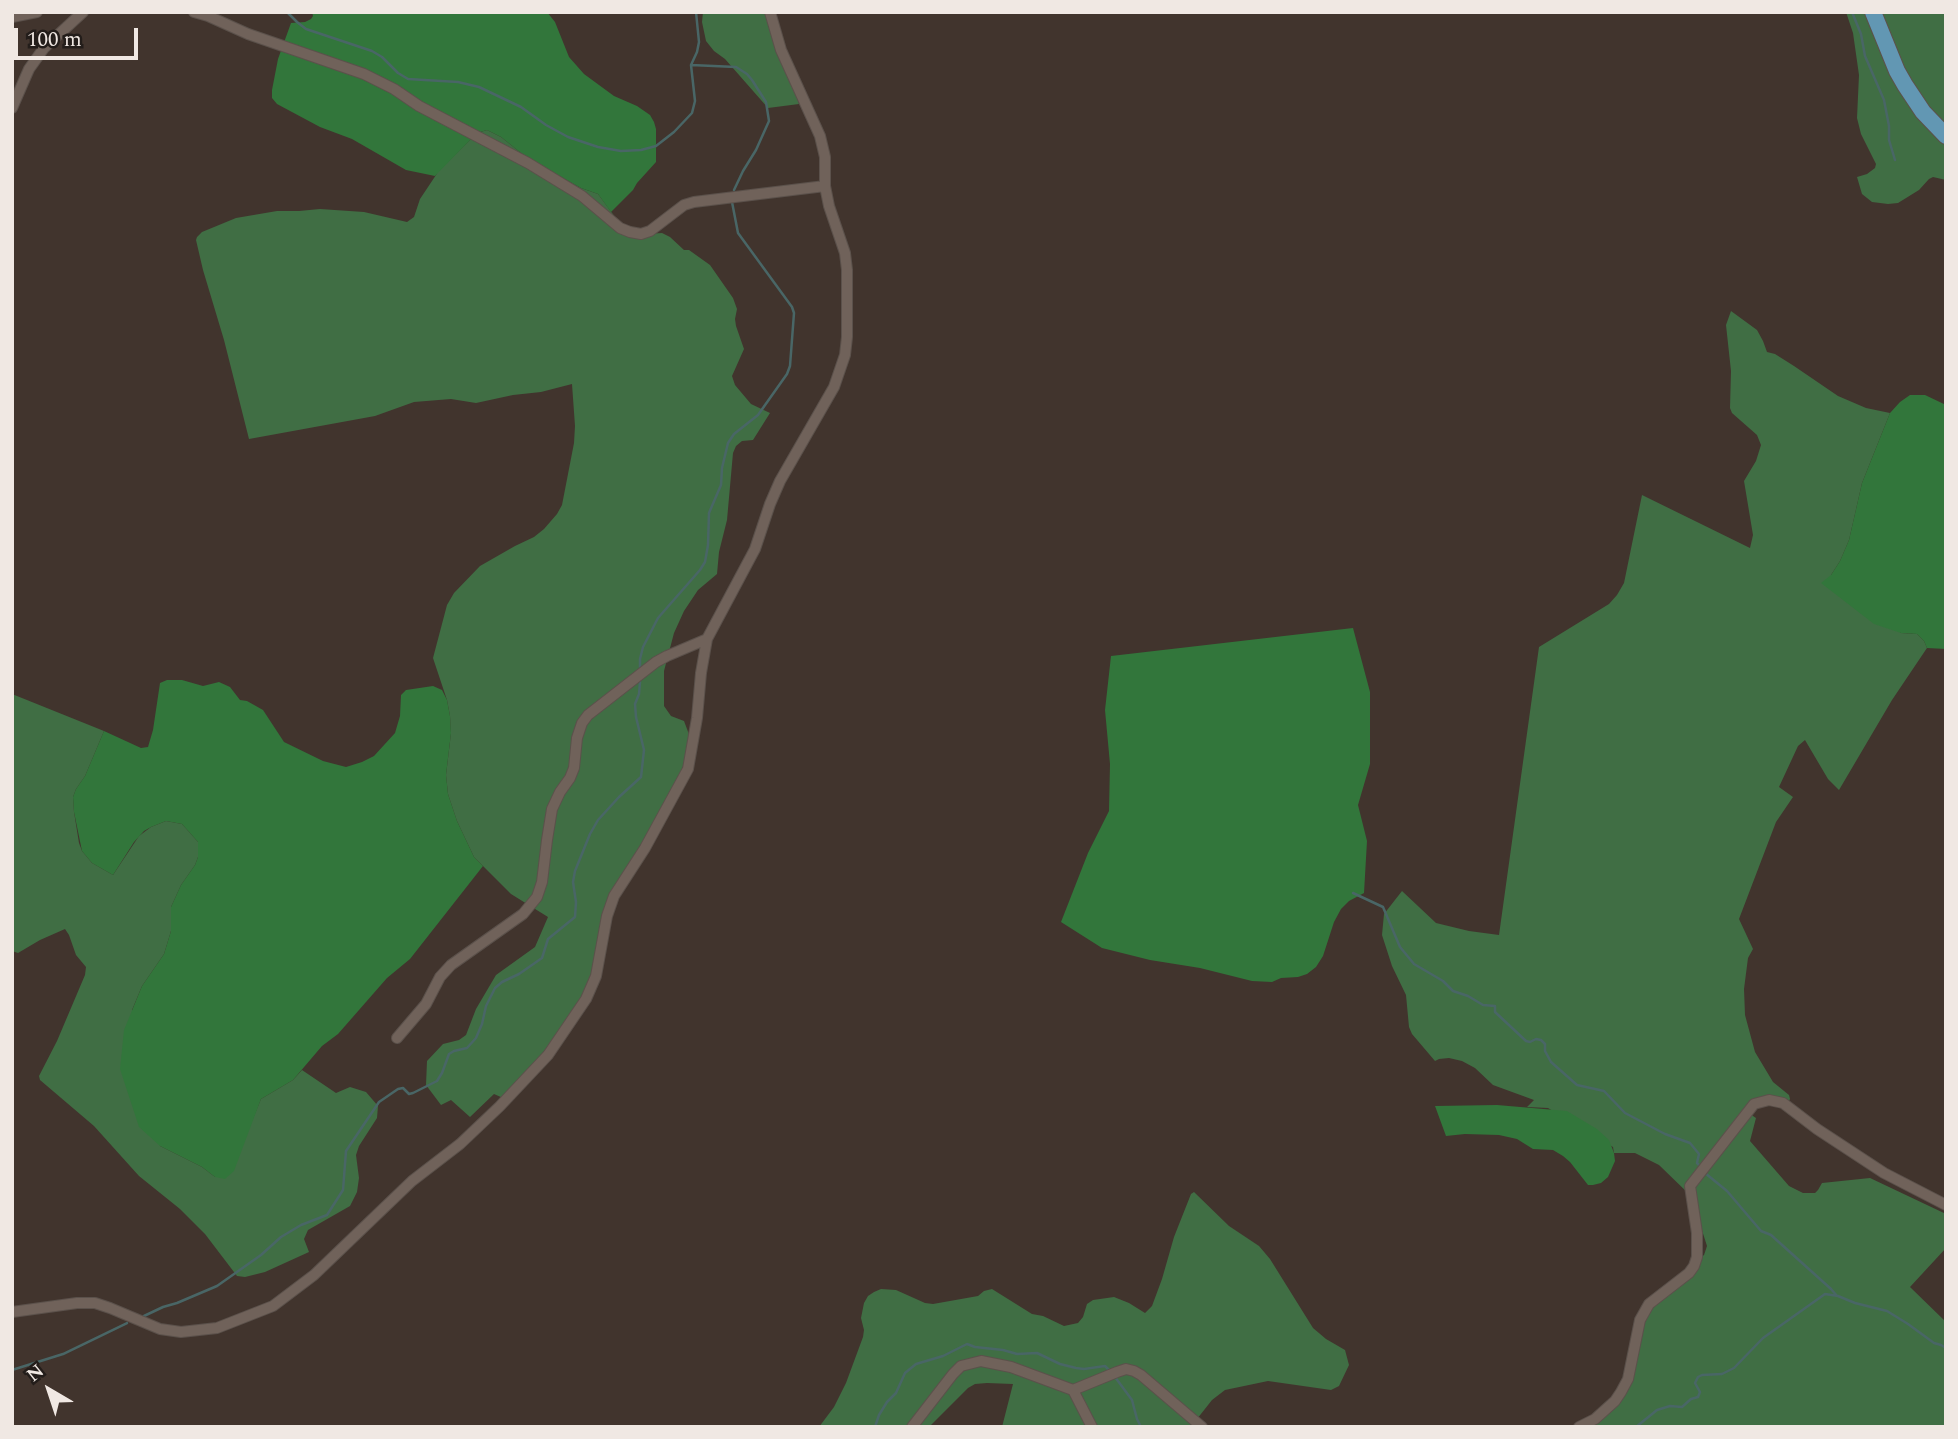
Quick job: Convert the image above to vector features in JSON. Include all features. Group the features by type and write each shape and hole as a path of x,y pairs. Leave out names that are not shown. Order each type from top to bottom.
{"main road":[{"path":"1873,12 1905,85 1923,112 1946,136"}],"street":[{"path":"12,17 37,12"},
{"path":"12,108 29,69 44,48 83,12"},
{"path":"194,12 364,74 394,89 419,106 528,163 582,196 620,228 630,232 642,234 650,231 678,209 694,202 825,186"},
{"path":"12,1312 95,1303 160,1329 181,1332 217,1328 273,1306 314,1275 412,1181 460,1144 500,1106 548,1055 586,999 596,976 607,916 614,896 645,848 688,769 707,639 755,549 780,481 834,387 845,355 847,270 845,253 825,186 825,157 820,136 781,50 770,12"},
{"path":"397,1038 426,1004 440,977 451,965 523,914 537,897 542,882 552,809 574,768 577,738 588,715 656,662 707,639"},
{"path":"1579,1427 1595,1419 1615,1401 1625,1385 1640,1320 1649,1304 1689,1273 1694,1266 1697,1257 1697,1233 1690,1186 1754,1104 1769,1100 1783,1103 1884,1173 1946,1205"},
{"path":"912,1427 961,1366 981,1361 1011,1367 1073,1390 1092,1427"},
{"path":"1073,1390 1126,1369 1134,1371 1202,1427"}],"green space":[{"path":"312,12 547,12 555,22 569,57 584,74 614,96 650,115 656,129 656,162 611,212 598,194 581,188 526,157 501,137 487,130 477,133 435,176 406,170 352,139 320,127 277,104 272,98 278,59 291,23 311,19"},
{"path":"703,12 767,12 799,104 768,108 706,41"},
{"path":"1846,12 1867,12 1883,59 1901,93 1916,114 1946,143 1946,180 1933,177 1898,203 1872,202 1862,194 1857,177 1867,174 1876,164 1861,134 1857,118 1859,75 1853,33"},
{"path":"1881,12 1946,12 1946,126 1912,86"},
{"path":"487,130 501,137 526,157 581,188 598,194 627,229 647,234 662,233 710,265 733,298 737,309 736,326 744,349 732,376 735,385 751,404 770,413 753,440 742,441 736,446 717,574 698,590 674,633 664,671 664,706 671,716 684,721 693,745 655,827 616,885 596,973 554,1040 503,1098 494,1094 470,1117 451,1100 441,1105 426,1085 427,1061 443,1044 459,1040 466,1035 476,1009 496,975 535,947 548,917 511,894 474,857 457,821 448,794 446,775 451,733 450,716 433,658 447,605 454,593 480,566 544,529 562,505 574,443 572,384 476,403 451,399 414,402 375,416 249,439 196,240 202,232 236,218 277,211 320,209 364,212 407,222 414,217 420,199 438,172 477,133"},
{"path":"1731,311 1757,330 1767,352 1775,354 1838,396 1866,408 1890,413 1862,483 1849,540 1831,575 1901,633 1917,634 1927,648 1892,700 1839,790 1828,779 1805,740 1798,746 1779,787 1793,797 1776,822 1739,919 1753,949 1748,958 1744,989 1745,1015 1755,1052 1773,1082 1789,1095 1790,1099 1767,1100 1747,1112 1756,1118 1750,1141 1789,1186 1803,1193 1815,1193 1822,1183 1870,1178 1946,1214 1946,1248 1910,1287 1946,1322 1946,1427 1538,1427 1578,1425 1610,1404 1624,1383 1638,1325 1659,1290 1704,1255 1707,1246 1691,1196 1659,1165 1635,1153 1614,1153 1613,1147 1548,1108 1527,1107 1534,1100 1493,1085 1475,1068 1462,1061 1449,1058 1435,1061 1409,1027 1406,995 1392,966 1382,935 1384,914 1402,891 1436,923 1499,935 1539,647 1609,604 1617,595 1624,583 1642,495 1750,548 1753,535 1744,481 1756,461 1761,445 1757,435 1732,413 1730,408 1731,371 1726,325"},
{"path":"1910,395 1925,395 1946,405 1946,649 1927,648 1917,634 1901,633 1874,624 1821,583 1831,575 1849,540 1862,483 1890,413"},
{"path":"1353,628 1370,692 1370,764 1358,805 1367,841 1364,893 1341,909 1316,967 1298,977 1281,978 1272,982 1252,981 1102,948 1061,922 1088,853 1109,811 1110,764 1105,710 1111,656"},
{"path":"182,680 203,686 219,682 230,687 240,700 263,710 284,742 323,761 346,767 374,756 395,733 400,716 401,695 406,690 433,686 442,690 447,700 451,733 446,775 448,794 474,857 483,866 410,959 387,978 293,1080 261,1099 234,1171 225,1179 215,1177 202,1167 160,1146 139,1127 120,1069 124,1030 142,986 164,954 171,931 171,907 181,885 195,865 198,842 182,824 166,821 144,831 113,875 92,863 82,851 74,812 73,797 104,731 141,748 148,747 160,683"},
{"path":"12,694 104,731 73,797 79,843 92,863 113,875 139,836 166,821 182,824 198,842 195,865 181,885 171,907 171,931 164,954 142,986 132,1010 160,1146 202,1167 215,1177 247,1133 261,1099 293,1080 302,1070 336,1093 350,1087 366,1092 378,1106 377,1118 356,1155 359,1178 357,1192 350,1206 308,1230 304,1239 309,1252 265,1272 245,1277 237,1276 205,1234 180,1209 139,1176 94,1126 40,1080 39,1076 57,1041 86,967 76,955 65,929 18,953 12,951"},
{"path":"1497,1105 1567,1111 1597,1129 1609,1140 1614,1153 1615,1161 1608,1177 1601,1183 1588,1185 1563,1156 1553,1150 1533,1149 1517,1139 1499,1135 1446,1136 1435,1106"},
{"path":"1194,1192 1229,1226 1259,1246 1313,1328 1345,1350 1349,1365 1339,1386 1331,1390 1268,1381 1225,1390 1212,1400 1197,1419 1204,1427 1002,1427 1013,1384 987,1383 968,1388 929,1427 819,1427 834,1407 846,1383 863,1337 861,1318 864,1303 874,1292 881,1289 896,1290 933,1304 978,1296 992,1289 1032,1314 1064,1326 1078,1323 1087,1304 1093,1300 1114,1297 1145,1313 1152,1306 1174,1237"}],"waterway":[{"path":"287,12 306,29 372,51 408,79 458,82 479,87 521,107 568,137 621,151 656,146 692,113 695,101 691,65 699,42 696,12"},
{"path":"1852,12 1861,34 1865,56 1884,100 1889,140 1895,160"},
{"path":"691,65 736,67 747,74 766,102 769,121 734,190"},
{"path":"640,669 643,647 658,618 705,562 709,513 721,485 728,443 734,434 758,415 790,366 794,313 792,307 738,233 732,202"},
{"path":"144,1316 217,1286 261,1255 281,1237 301,1225 327,1215 343,1190 346,1151 379,1102 398,1089 403,1088 409,1094 437,1081 449,1054 467,1048 476,1038 495,988 542,958 548,939 575,917 573,882 590,834 598,820 641,777 644,750 635,704 640,682"},
{"path":"1353,893 1383,907 1400,947 1414,964 1443,981 1453,991 1483,1005 1495,1006 1495,1012 1526,1041 1541,1040 1551,1062 1577,1085 1604,1091 1625,1113 1665,1134 1690,1143 1699,1154 1697,1163 1701,1167"},
{"path":"1705,1173 1727,1191 1761,1231 1771,1235 1837,1296"},
{"path":"1636,1427 1657,1410 1670,1406 1682,1407 1698,1397 1700,1392 1695,1383 1698,1377 1722,1374 1734,1368 1763,1338 1825,1294 1887,1311 1934,1343 1946,1348"},
{"path":"12,1370 63,1354 127,1323"},
{"path":"875,1427 879,1415 896,1393 905,1373 916,1364 943,1356 967,1344 1017,1354 1037,1353 1076,1368 1105,1366 1111,1372"},
{"path":"1115,1377 1132,1400 1141,1427"}]}
